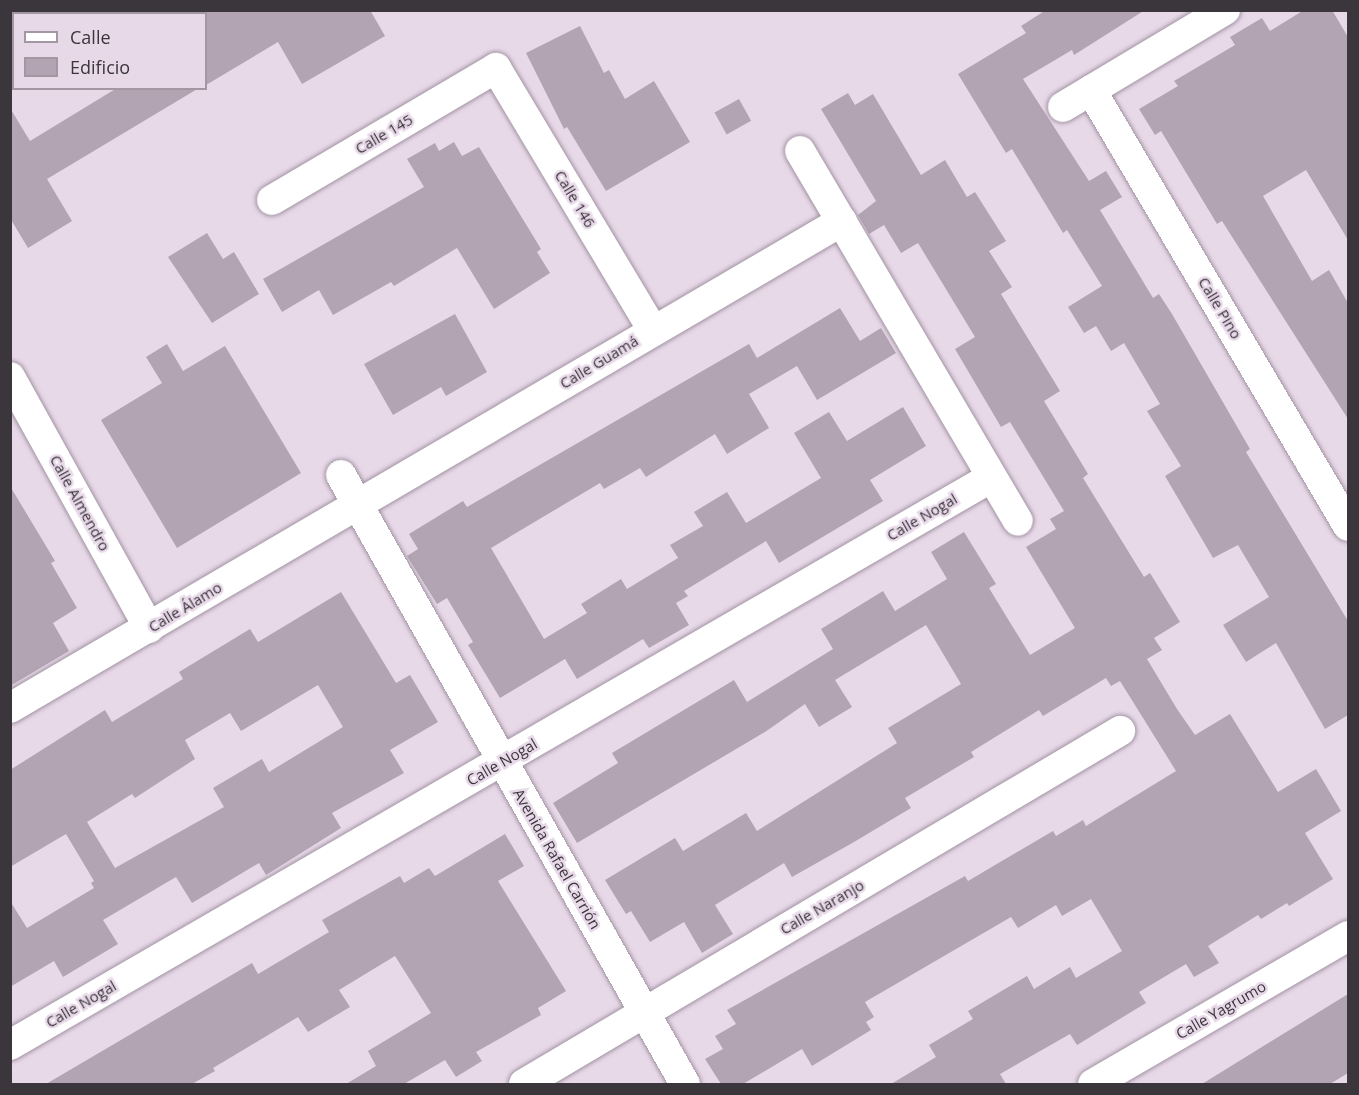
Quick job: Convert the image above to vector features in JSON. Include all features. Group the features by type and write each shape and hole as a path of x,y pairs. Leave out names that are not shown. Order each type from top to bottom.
{"street":[{"path":"1063,107 1225,10"},
{"name":"Calle 145","path":"272,200 496,68"},
{"name":"Calle 146","path":"496,68 653,330"},
{"name":"Calle Pino","path":"1091,90 1348,526"},
{"path":"800,151 1018,521"},
{"name":"Calle Guamá","path":"358,505 842,221"},
{"name":"Calle Almendro","path":"10,377 149,628"},
{"name":"Avenida Rafael Carrión","path":"341,475 501,762 686,1084"},
{"name":"Calle Nogal","path":"10,1045 992,477"},
{"name":"Calle Álamo","path":"10,708 358,505"},
{"name":"Calle Naranjo","path":"524,1084 1120,731"},
{"name":"Calle Yagrumo","path":"1093,1084 1348,936"}],"building":[{"path":"206,10 370,10 385,36 302,84 278,42 207,84"},
{"path":"1046,10 1145,10 1074,55 1072,50 1023,79 1089,181 1106,171 1122,197 1100,210 1153,298 1159,294 1172,314 1250,449 1246,452 1348,621 1348,715 1325,729 1276,643 1246,662 1223,625 1269,597 1238,545 1213,558 1165,476 1181,466 1147,411 1160,404 1124,343 1111,351 1096,326 1084,333 1068,307 1102,286 1067,230 1063,233 1012,149 1006,153 958,74 1026,33 1021,26"},
{"path":"1304,10 1332,10 1348,37 1348,240 1306,170 1263,196 1312,281 1329,270 1348,303 1348,419 1222,221 1217,224 1161,131 1155,135 1139,109 1178,86 1174,81 1235,45 1230,37 1262,18 1270,31"},
{"path":"580,26 604,73 609,70 625,99 654,81 690,142 606,191 567,127 564,129 526,53"},
{"path":"114,90 196,90 47,179 72,221 28,248 10,218 10,108 30,141"},
{"path":"848,93 855,105 873,94 921,175 945,160 967,197 975,192 1006,241 989,251 1012,287 1001,294 1060,391 1044,401 1088,474 1083,478 1144,577 1150,573 1180,622 1154,638 1162,650 1147,659 1177,709 1195,735 1230,714 1278,792 1316,769 1341,811 1305,833 1333,879 1289,906 1287,903 1261,919 1258,915 1208,946 1219,963 1194,977 1186,964 1139,992 1146,1003 1077,1045 1070,1034 1000,1074 1006,1084 891,1084 936,1057 929,1045 973,1019 968,1011 1027,976 1034,989 1070,967 1076,978 1122,951 1091,899 1062,916 1056,905 1018,928 1011,917 865,1002 874,1017 866,1022 871,1030 812,1066 802,1049 743,1084 721,1084 705,1059 723,1049 715,1036 736,1024 727,1010 965,876 968,881 1053,831 1056,836 1083,820 1086,826 1176,771 1120,681 1111,686 1106,678 1043,716 1039,710 971,752 974,757 905,798 911,808 792,877 784,863 715,905 733,934 702,953 684,922 650,942 631,911 626,914 605,880 675,838 683,851 746,813 757,831 897,743 888,728 961,684 926,625 835,680 852,707 819,727 805,704 765,732 577,843 553,803 618,763 612,753 734,680 747,702 833,649 821,629 883,591 895,611 947,579 931,552 964,532 996,584 989,588 1030,655 1075,628 1026,547 1056,529 1050,519 1064,511 1010,422 1001,427 955,349 975,337 918,243 901,253 884,225 869,234 858,215 876,201 821,109"},
{"path":"739,99 751,121 727,134 715,113"},
{"path":"454,142 462,156 479,147 541,249 537,252 550,273 494,309 457,248 394,286 391,282 333,315 319,290 282,312 263,279 424,187 407,159 435,143 439,151"},
{"path":"207,233 223,259 234,252 259,294 212,323 168,257"},
{"path":"840,308 860,341 881,328 896,353 817,400 797,366 749,394 769,428 727,454 715,434 646,477 640,468 604,489 600,483 491,548 544,639 587,613 581,604 621,579 627,589 678,558 670,545 703,526 694,512 727,492 746,523 821,478 794,433 829,412 847,441 903,407 926,446 870,480 883,501 779,563 766,541 684,591 688,596 676,603 689,625 649,648 643,639 577,679 565,659 500,698 468,645 473,642 447,598 437,604 407,556 418,549 409,534 463,501 467,507 749,344 757,358"},
{"path":"455,314 487,372 446,396 441,387 393,415 364,364"},
{"path":"167,344 183,371 225,346 301,473 177,548 101,420 162,383 146,357"},
{"path":"10,486 55,561 51,563 77,608 53,623 69,651 10,686"},
{"path":"341,592 396,683 410,675 438,722 390,750 404,773 332,813 341,828 266,875 259,863 192,903 176,877 103,920 118,944 63,977 54,961 10,987 10,901 27,928 94,888 91,883 94,881 66,834 10,867 10,770 105,710 112,722 183,679 179,672 250,629 258,642","holes":["318,685 343,727 269,772 262,759 213,788 224,807 115,868 87,822 132,794 135,798 195,759 185,740 230,713 241,731"]},
{"path":"505,834 524,866 498,881 566,991 538,1008 541,1015 476,1052 482,1061 456,1077 445,1060 404,1084 346,1084 376,1066 368,1051 431,1013 395,956 339,990 350,1007 308,1032 298,1017 213,1068 215,1071 192,1084 46,1084 252,963 258,974 329,932 322,920 400,876 404,883 429,868 435,876"},
{"path":"1348,994 1348,1073 1330,1084 1202,1084"}]}
